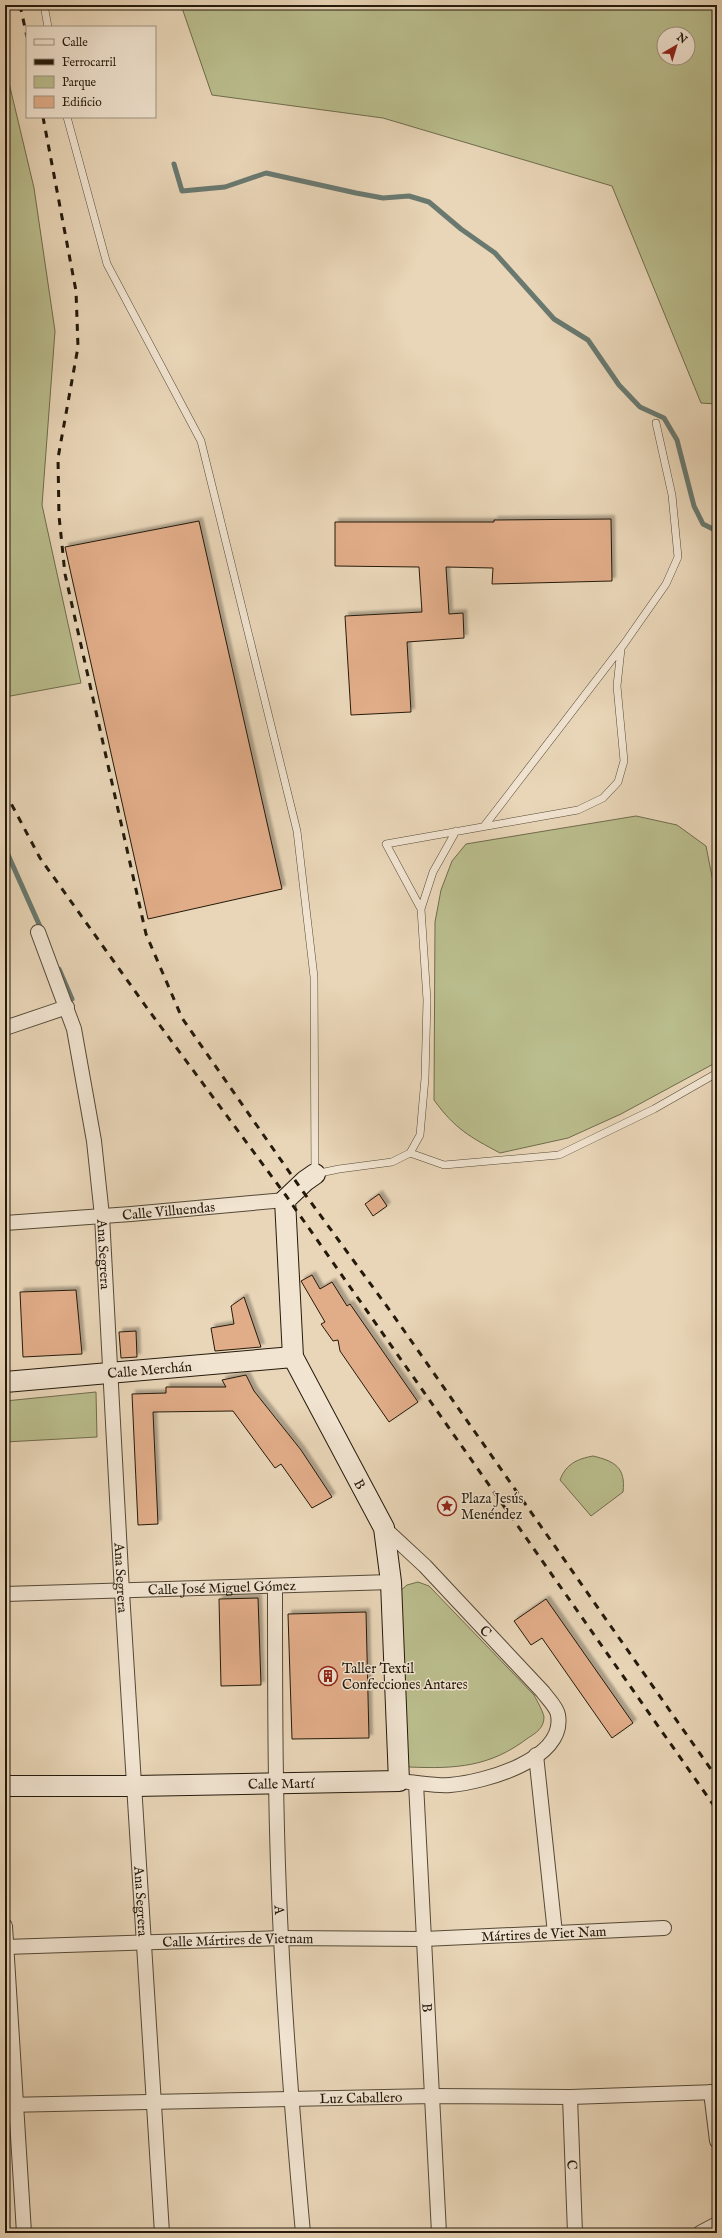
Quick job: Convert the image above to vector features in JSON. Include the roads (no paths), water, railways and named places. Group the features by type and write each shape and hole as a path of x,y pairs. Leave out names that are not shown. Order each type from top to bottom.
{"street":[{"name":"Ana Segrera","path":"38,932 74,1029 94,1141 102,1216 122,1592 155,2101 162,2233"},
{"path":"5,1028 67,1007"},
{"path":"286,1198 315,1174"},
{"name":"Calle Villuendas","path":"5,1223 102,1216 286,1198"},
{"name":"B","path":"286,1198 293,1357 384,1528 391,1582 408,1782 424,1939 439,2233"},
{"name":"Calle Merchán","path":"5,1382 293,1357"},
{"name":"C","path":"384,1528 425,1566 543,1692 558,1714 558,1730 549,1747"},
{"name":"Calle José Miguel Gómez","path":"5,1594 122,1592 391,1582"},
{"name":"A","path":"275,1586 276,1784 281,1938 291,2098 303,2233"},
{"name":"Calle Martí","path":"5,1786 135,1786 408,1782 449,1785 491,1778 549,1747"},
{"path":"536,1755 555,1933"},
{"path":"5,1926 10,2105 24,2233"},
{"name":"Mártires de Viet Nam","path":"424,1939 664,1928"},
{"name":"Calle Mártires de Vietnam","path":"6,1947 281,1938 424,1939"},
{"path":"714,2092 717,2141"},
{"name":"Luz Caballero","path":"10,2105 291,2098 432,2096 570,2097 714,2092"},
{"name":"C","path":"570,2097 575,2233"},
{"path":"700,2233 717,2224"}],"lane":[{"path":"44,5 48,26"},
{"path":"67,118 107,264 201,441 298,831 314,977 315,1174 339,1169 392,1162 410,1153 420,1134 425,1078 427,1000 421,909 433,872 456,831"},
{"path":"485,825 621,649 666,584 678,557 672,495 656,424"},
{"path":"421,909 386,844 485,825 578,810 603,798 618,782 624,761 617,686 621,649"},
{"path":"410,1153 444,1165 559,1155 654,1109 717,1073"}],"waterway":[{"path":"174,164 182,191 225,187 266,173 383,198 409,196 429,202 461,229 495,253 554,319 588,340 619,385 640,407 664,418 677,440 694,506 703,524 717,531"},
{"path":"5,848 42,931"},
{"path":"59,969 72,999"}],"railway":[{"path":"20,5 26,32"},
{"path":"43,118 76,291 78,347 58,458 59,516 65,574 146,934 182,1018 299,1186 391,1312 717,1778"},
{"path":"5,792 40,858 147,1008 287,1197 717,1810"}],"place":[{"name":"Plaza Jesús Menéndez","path":"447,1506"},
{"name":"Taller Textil Confecciones Antares","path":"328,1676"}]}
